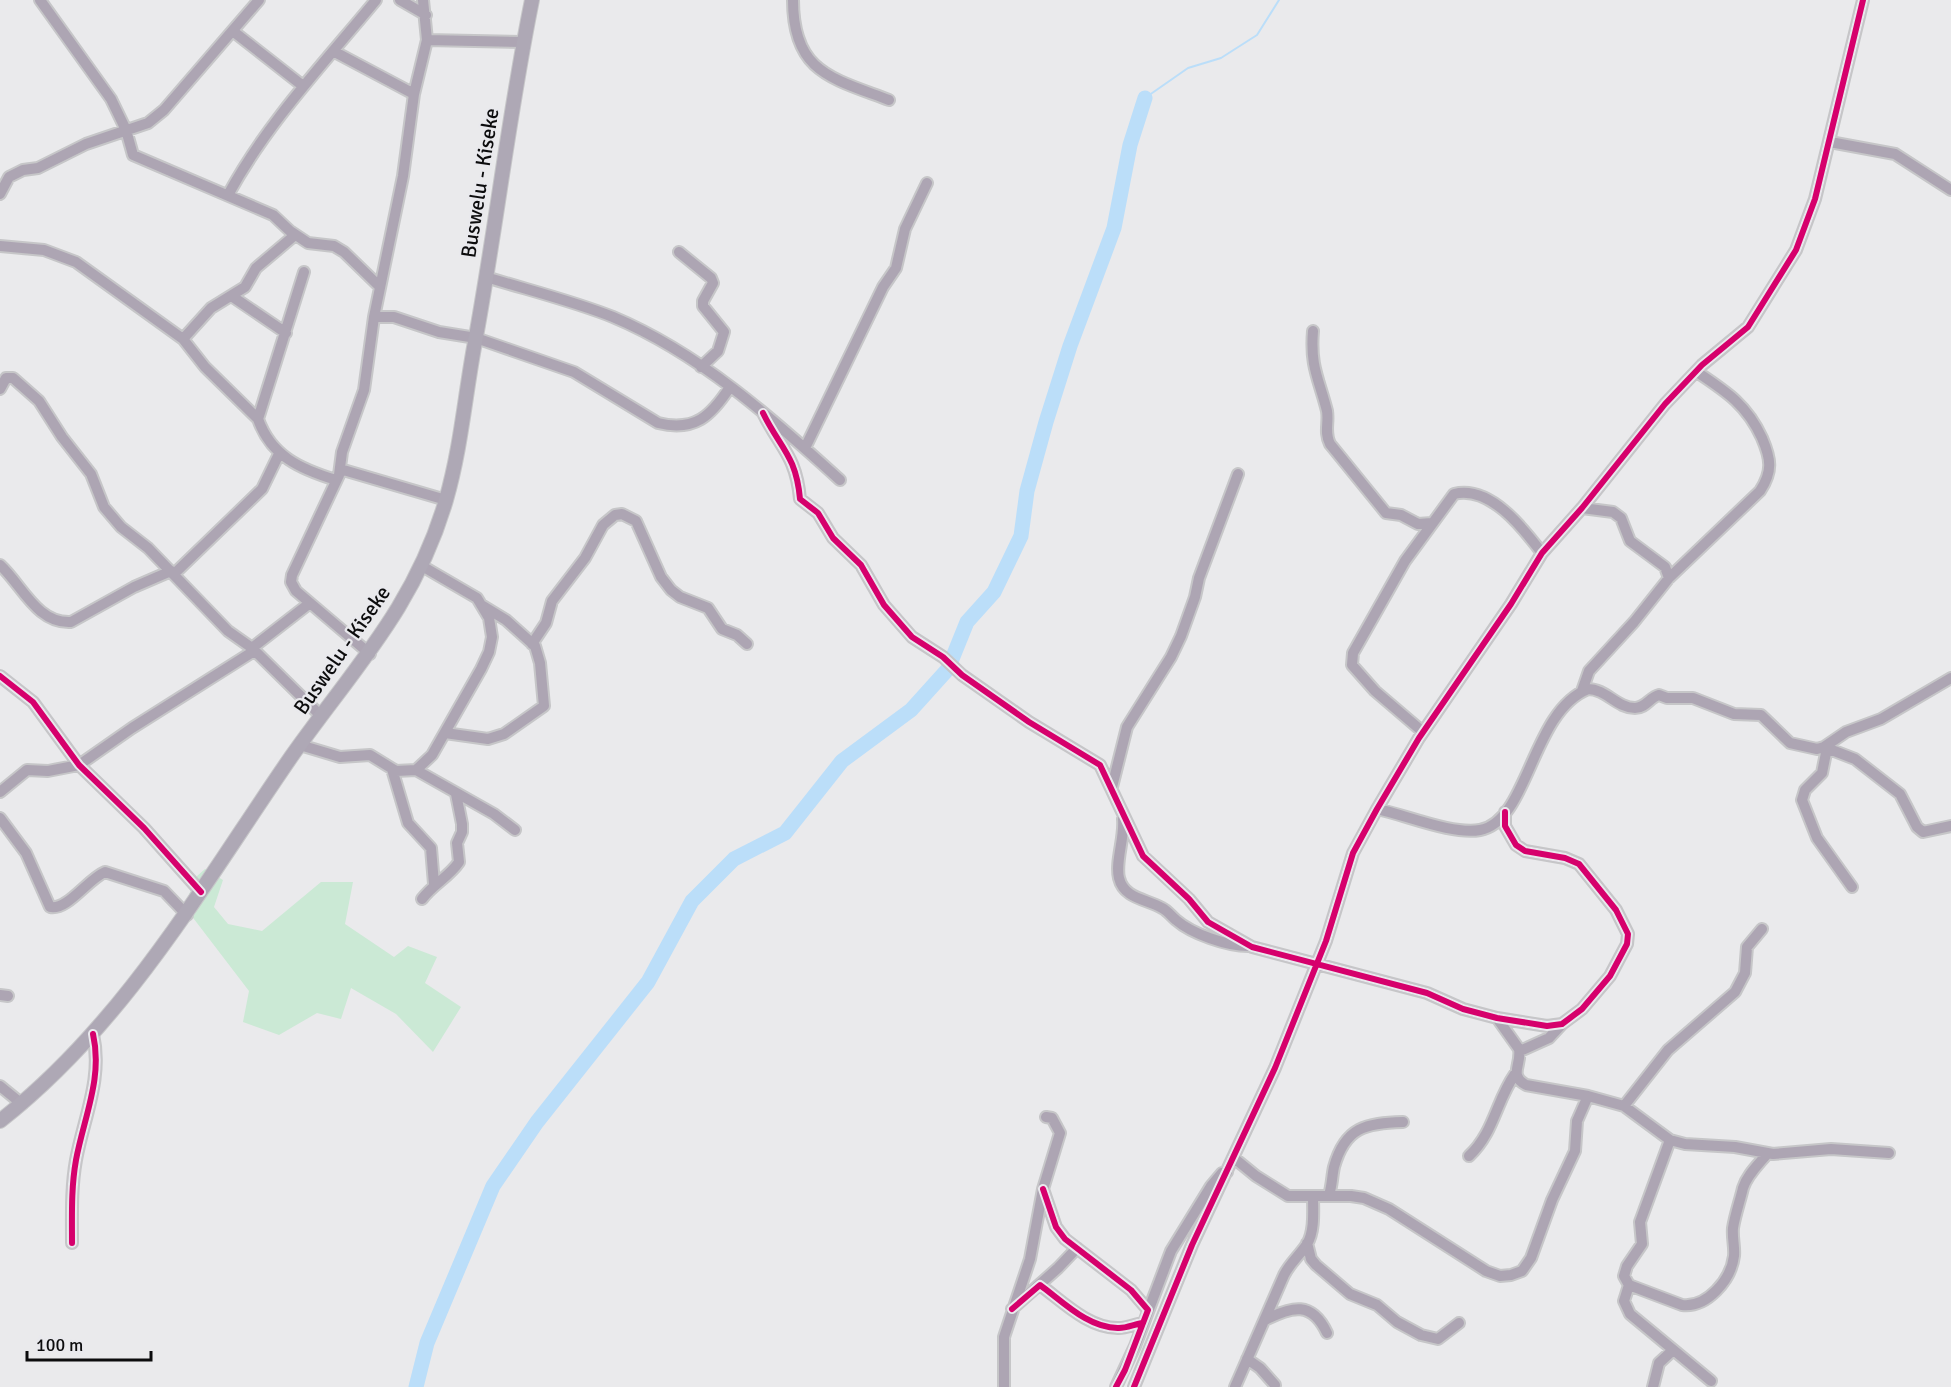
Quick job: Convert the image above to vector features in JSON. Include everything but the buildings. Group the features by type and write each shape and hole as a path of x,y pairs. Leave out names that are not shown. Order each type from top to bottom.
{"main road":[{"name":"Buswelu - Kiseke","path":"0,1121 22,1104 93,1034 141,977 187,915 300,745 370,654 422,566 446,500 464,420 523,42 532,0"}],"street":[{"path":"40,0 111,99 126,130 133,155 273,215 295,235 308,243 334,246 344,252 380,287"},
{"path":"0,194 3,177 22,170 38,168 86,144 148,123 165,110 259,0"},
{"path":"228,195 244,166 303,86 376,0"},
{"path":"400,0 426,15"},
{"path":"370,654 296,591 291,582 292,575 336,480 342,452 364,390 374,317 403,176 414,94 427,40 423,0"},
{"path":"793,0 795,36 817,67 835,80 889,100"},
{"path":"1134,1387 1192,1245 1228,1172 1316,965 1353,853 1377,809 1423,732 1511,604 1542,553 1582,508 1665,404 1748,327 1796,250 1815,199 1863,0"},
{"path":"234,32 303,86"},
{"path":"427,40 523,42"},
{"path":"333,51 414,94"},
{"path":"1830,142 1895,154 1951,190"},
{"path":"805,448 883,287 896,268 905,229 927,183"},
{"path":"183,339 212,308 233,297 245,287 264,260 295,235"},
{"path":"0,246 44,250 76,262 183,339 205,367 258,419 267,440 279,454 315,474 336,480"},
{"path":"679,252 711,278 713,283 703,301 703,306 724,332 718,351 701,367"},
{"path":"258,419 304,272"},
{"path":"486,277 613,317 658,339 763,412 840,480"},
{"path":"233,297 286,333"},
{"path":"374,317 394,317 438,332 476,338 574,372 658,423 694,424 712,413 730,387"},
{"path":"1313,331 1313,362 1316,380 1327,411 1326,436 1330,444 1386,513 1401,515 1419,524 1432,523"},
{"path":"1582,691 1589,671 1669,578 1760,491 1768,478 1771,466 1752,417 1738,401 1697,372"},
{"path":"0,389 6,378 14,378 39,401 62,437 92,474 104,507 121,527 148,548 228,631 253,650 321,716"},
{"path":"763,412 770,429 790,454 803,504 818,513 833,538 861,565 884,605 896,620 912,638 943,657 962,675 1029,722 1100,765 1143,856 1189,899 1208,922 1252,946 1427,993 1463,1009 1497,1018 1547,1026 1562,1024"},
{"path":"0,565 40,612 59,623 71,622 134,587 173,572 262,489 279,454"},
{"path":"340,468 446,500"},
{"path":"1112,787 1127,727 1171,657 1181,636 1195,597 1199,578 1238,474"},
{"path":"1423,732 1375,691 1354,669 1352,658 1405,561 1454,494 1466,491 1507,513 1542,553"},
{"path":"1582,508 1613,512 1621,518 1627,538 1665,567 1669,578"},
{"path":"532,644 546,623 552,601 585,558 603,525 615,515 622,514 636,521 662,577 671,590 680,597 708,608 722,629 737,634 747,644"},
{"path":"422,566 469,592 483,606 506,620 532,644 540,663 545,701 540,710 504,734 488,739 445,733"},
{"path":"0,792 27,770 48,771 79,765 253,650 310,603"},
{"path":"416,770 425,764 445,733 489,652 492,637 489,618 483,606"},
{"path":"0,676 33,702 79,765 144,828 201,892"},
{"path":"1852,887 1817,838 1802,800 1805,790 1822,773 1826,748 1846,732 1881,719 1951,678"},
{"path":"1377,809 1452,828 1478,830 1496,822 1512,805 1552,720 1561,707 1582,691 1594,689 1617,703 1637,708 1656,696 1667,699 1693,698 1724,708 1734,714 1761,715 1794,745 1826,748 1855,759 1900,794 1917,827 1923,832 1951,826"},
{"path":"300,745 340,757 370,755 392,769 416,770 494,814 515,830"},
{"path":"392,769 408,823 431,848 431,875 434,884"},
{"path":"422,899 434,884 454,869 459,862 457,843 462,832 462,824 456,794"},
{"path":"1123,810 1123,844 1118,870 1123,888 1134,896 1162,907 1176,921 1198,933 1229,946 1252,946"},
{"path":"1505,812 1505,826 1516,845 1525,851 1565,858 1579,864 1616,910 1628,934 1627,944 1610,976 1582,1009 1562,1024 1549,1038 1520,1051"},
{"path":"0,818 26,853 50,907 62,906 95,877 105,872 164,891 187,915"},
{"path":"1624,1106 1668,1050 1735,992 1745,973 1747,947 1762,929"},
{"path":"1469,1156 1480,1146 1489,1132 1503,1095 1515,1074 1520,1051 1497,1018"},
{"path":"72,1243 73,1180 81,1132 96,1081 97,1051 93,1034"},
{"path":"1515,1074 1518,1081 1526,1085 1588,1096 1624,1106 1670,1140 1685,1144 1735,1147 1767,1154 1831,1149 1889,1153"},
{"path":"0,1086 22,1104"},
{"path":"1234,1158 1282,1193 1364,1198 1389,1209 1486,1271 1500,1276 1512,1275 1522,1270 1531,1258 1552,1200 1575,1151 1577,1121 1588,1096"},
{"path":"1004,1387 1004,1337 1030,1259 1043,1189 1060,1133 1052,1118 1046,1117"},
{"path":"1329,1195 1338,1157 1351,1135 1367,1125 1403,1122"},
{"path":"1670,1140 1640,1222 1642,1244 1627,1266 1624,1276 1629,1285 1690,1306 1705,1300 1719,1287 1734,1257 1733,1226 1744,1187 1748,1176 1767,1154"},
{"path":"1116,1387 1125,1370 1175,1243 1211,1186 1222,1173 1228,1172"},
{"path":"1043,1189 1056,1227 1077,1248 1131,1290 1148,1310"},
{"path":"1235,1387 1288,1268 1311,1234 1313,1196"},
{"path":"1307,1243 1309,1253 1316,1264 1350,1294 1377,1305 1408,1330 1431,1339 1438,1339 1459,1323"},
{"path":"1012,1309 1077,1248"},
{"path":"1040,1285 1079,1314 1101,1325 1120,1328 1143,1323"},
{"path":"1629,1285 1624,1301 1630,1314 1711,1381"},
{"path":"1265,1320 1287,1309 1304,1309 1322,1322 1328,1333"},
{"path":"1653,1387 1659,1363 1672,1351"},
{"path":"1247,1359 1260,1368 1275,1385"}],"green space":[{"path":"205,869 223,880 214,907 228,924 262,931 321,882 353,882 345,924 394,957 408,946 437,957 425,983 461,1007 433,1052 396,1014 351,988 341,1019 317,1013 279,1035 243,1022 249,991 184,906 197,876"}],"waterway":[{"path":"1145,98 1188,68 1221,58 1257,35 1279,0"},
{"path":"416,1387 427,1343 493,1186 537,1122 648,982 692,901 734,859 785,833 842,761 911,710 948,669 967,622 994,592 1021,536 1027,491 1046,422 1070,346 1114,228 1130,145 1145,98"}],"cycle path":[{"path":"1134,1387 1192,1245 1275,1068 1326,941 1353,853 1377,809 1419,738 1511,604 1542,553 1582,508 1665,404 1702,365 1748,327 1796,250 1815,199 1863,0"},
{"path":"763,413 791,462 800,499 818,513 833,538 861,565 884,605 912,637 943,657 962,675 1029,722 1100,765 1143,856 1189,899 1208,922 1252,947 1427,993 1463,1009 1497,1018 1547,1026 1562,1024 1582,1009 1610,976 1627,944 1628,934 1616,910 1579,864 1565,858 1525,851 1516,845 1505,826 1505,812"},
{"path":"0,676 33,702 79,765 144,828 201,892"},
{"path":"72,1243 74,1170 96,1066 93,1034"},
{"path":"1043,1189 1056,1227 1065,1239 1131,1290 1148,1310 1116,1387"},
{"path":"1012,1309 1040,1285 1076,1313 1097,1324 1119,1328 1143,1323"}]}
